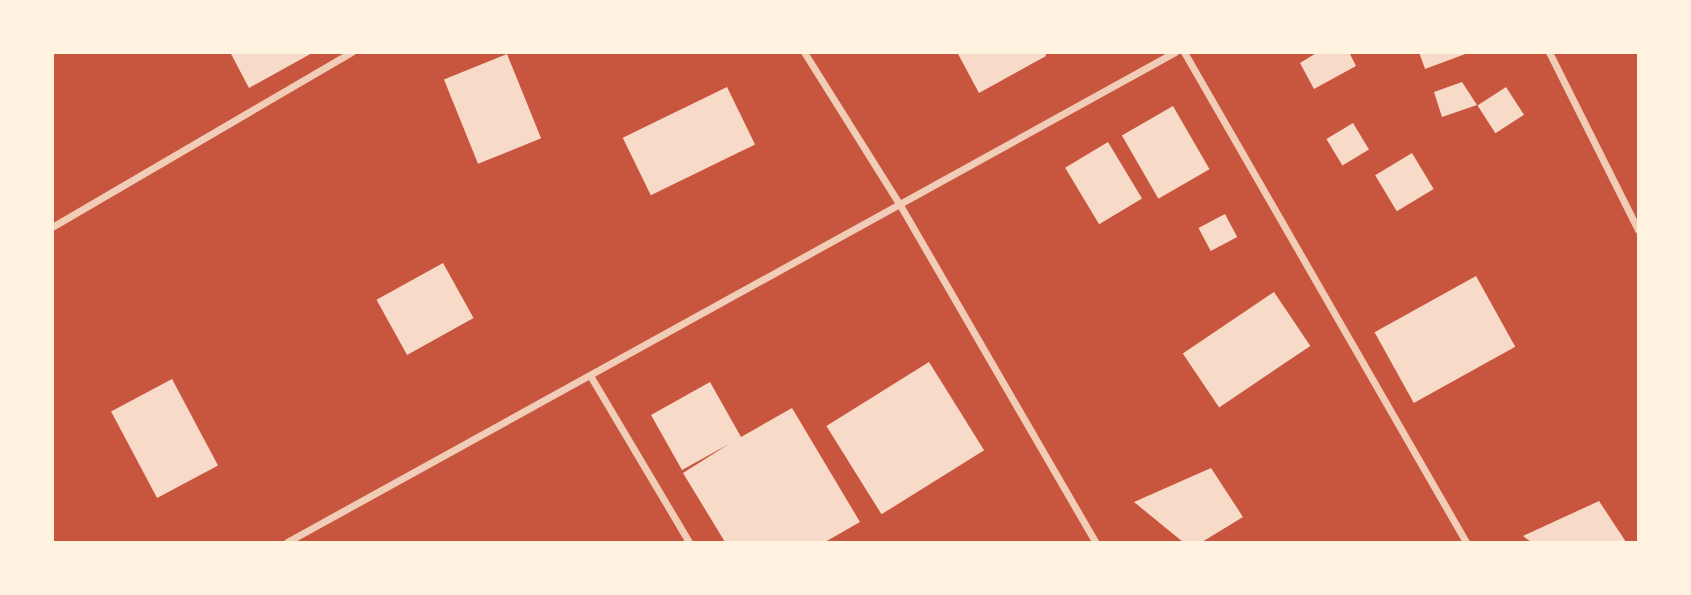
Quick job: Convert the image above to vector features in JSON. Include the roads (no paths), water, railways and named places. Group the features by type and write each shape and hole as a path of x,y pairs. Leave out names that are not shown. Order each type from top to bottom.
{"street":[{"path":"52,227 352,52"},
{"path":"804,52 900,205 1096,542"},
{"path":"292,541 1175,52"},
{"path":"1184,52 1466,542"},
{"path":"1549,52 1639,230"},
{"path":"591,377 689,542"}]}
